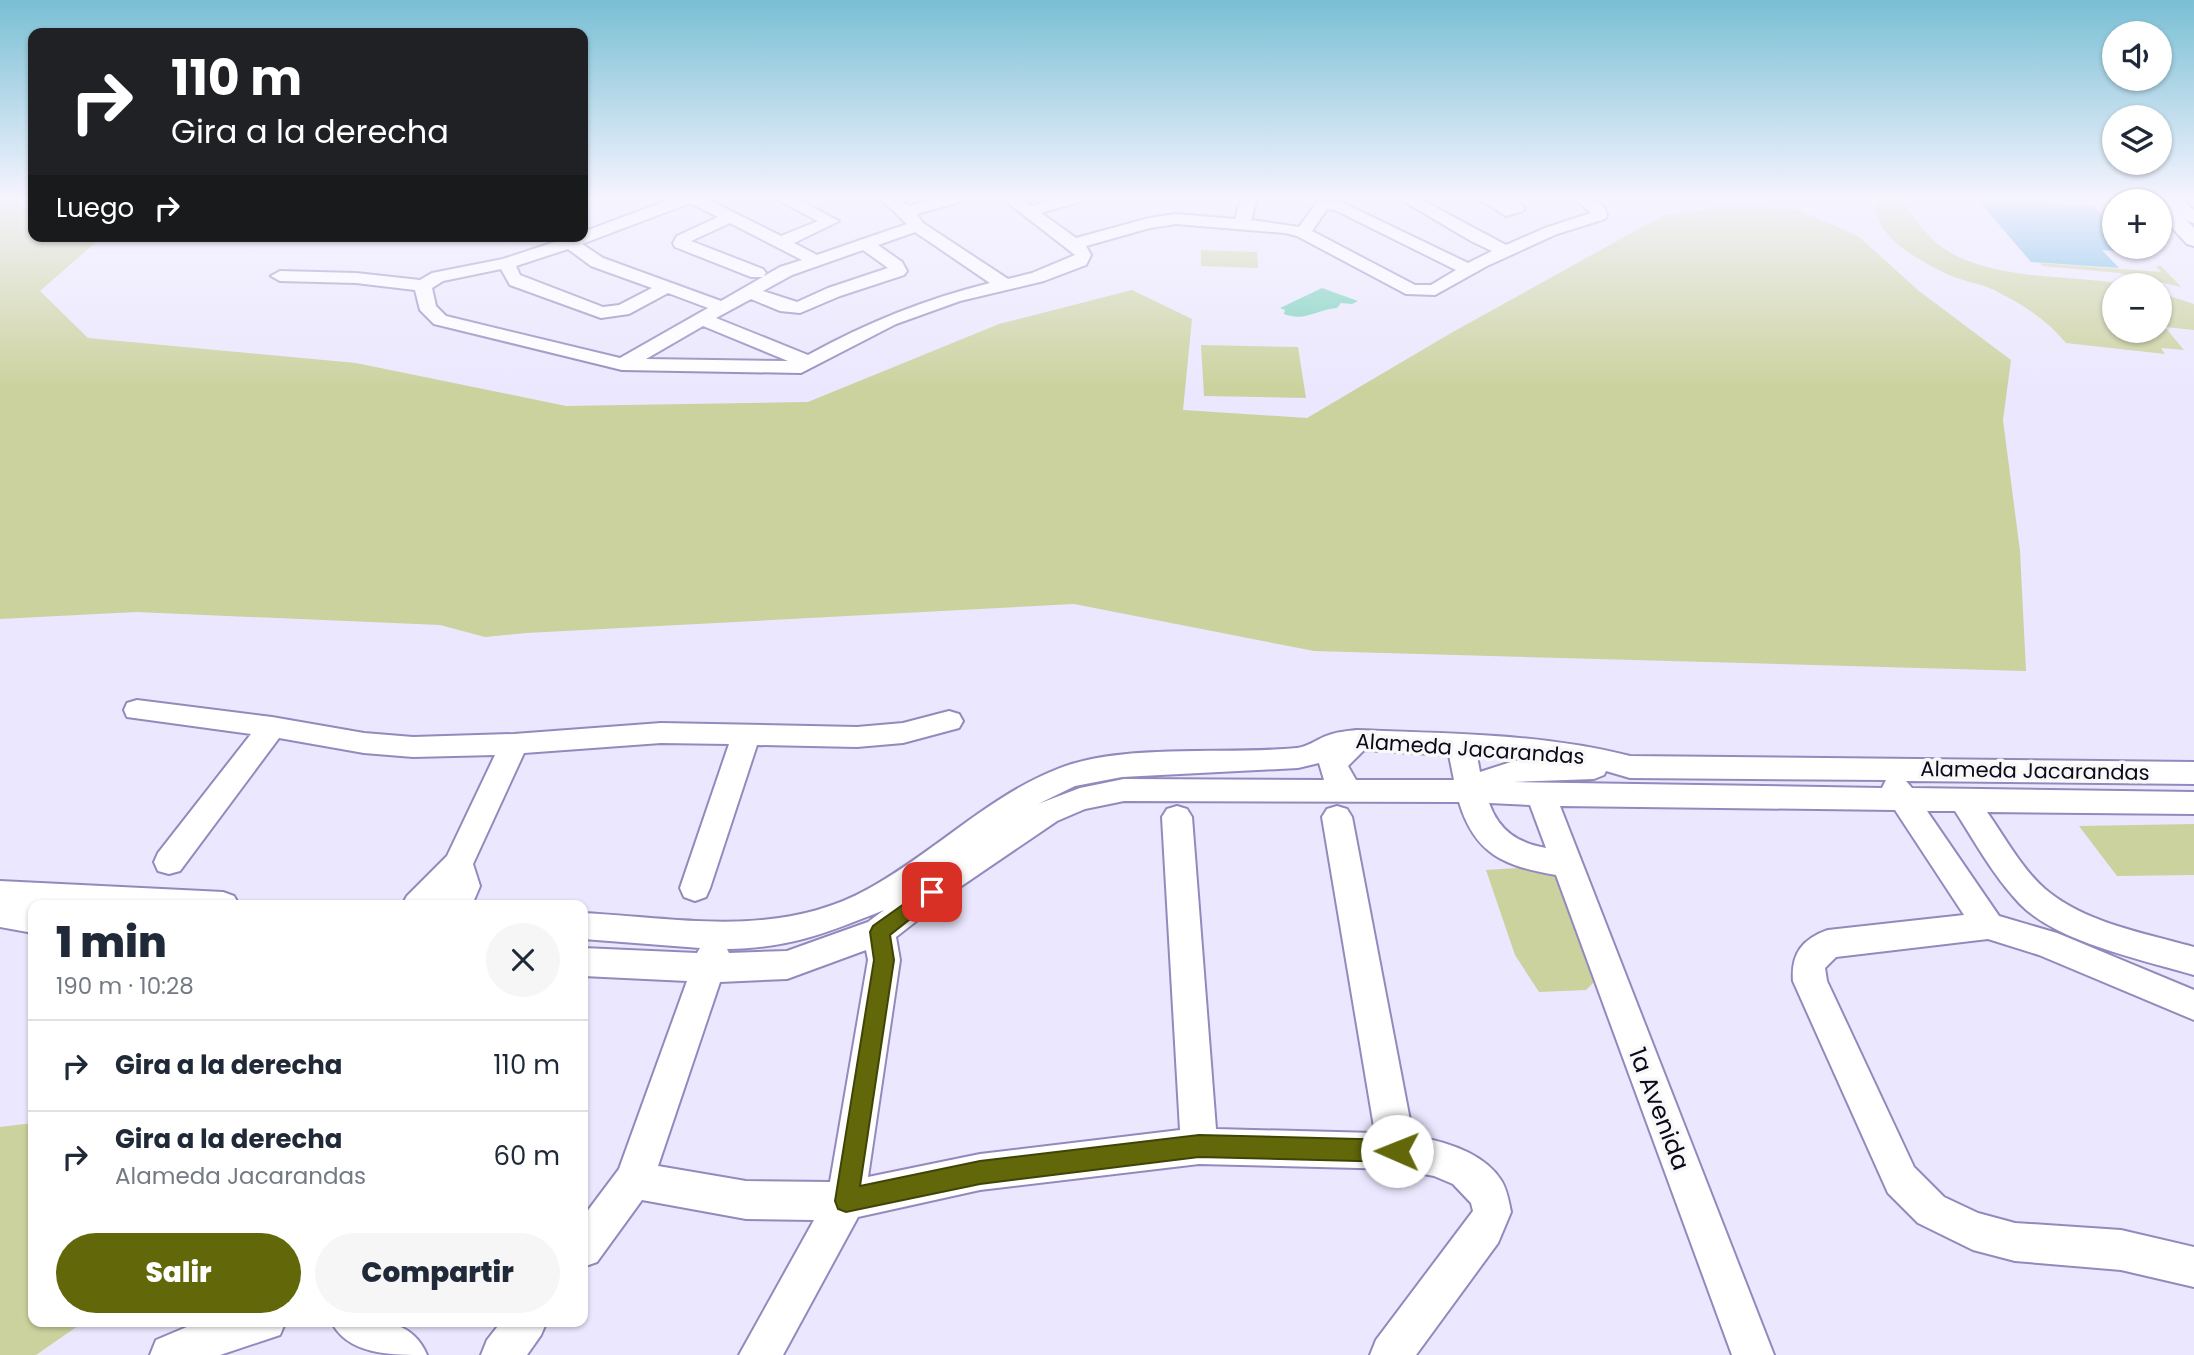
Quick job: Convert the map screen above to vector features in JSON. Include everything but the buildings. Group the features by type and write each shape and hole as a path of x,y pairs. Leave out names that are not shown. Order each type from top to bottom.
{"street":[{"path":"598,262 722,307"},
{"path":"730,262 757,273"},
{"path":"622,364 786,271 809,262"},
{"path":"750,292 786,307 800,308 845,288 898,271 891,262"},
{"path":"973,262 1005,285"},
{"path":"423,286 429,311 440,320 622,364 789,368 810,364 863,331 890,320 954,297 1020,283 1076,262"},
{"path":"1359,262 1412,290 1435,290 1483,262"},
{"path":"1452,262 1468,269"},
{"path":"281,276 356,278 423,286 438,277 507,263 516,281 601,313 623,310 665,288"},
{"path":"702,319 810,364"},
{"path":"137,710 272,727 364,743 413,747 514,744 661,733 857,737 903,733 949,721"},
{"path":"169,862 272,727"},
{"path":"695,888 746,736"},
{"path":"1357,740 1333,764 1343,804 1397,1151"},
{"name":"Alameda Jacarandas","path":"588,962 714,952 765,934 806,927 878,899 1023,799 1069,776 1122,766 1298,758 1312,755 1336,743 1357,740 1460,744 1581,754 1630,767 2194,772"},
{"path":"423,900 458,864 514,744"},
{"path":"1460,744 1483,826 1503,846 1516,854 1565,864"},
{"path":"1223,761 1249,769 1254,783 1245,791"},
{"path":"1472,791 1480,783 1502,773 1630,767"},
{"path":"1884,769 1988,926"},
{"name":"Alameda Jacarandas","path":"588,927 787,965 880,932 949,878 1047,813 1080,799 1124,790 1245,791 1343,804 1472,791 1541,795 2194,803"},
{"name":"1a Avenida","path":"1541,795 1752,1355"},
{"path":"1963,800 2014,875 2032,896 2056,915 2112,937 2194,961"},
{"path":"1177,817 1199,1146"},
{"path":"458,864 465,886 458,900"},
{"path":"0,894 122,900"},
{"path":"0,914 28,919"},
{"path":"2194,1005 2046,943 1988,926 1828,944 1808,963 1810,981 1901,1180 1931,1210 1973,1231 2015,1242 2121,1250 2194,1267"},
{"path":"760,1355 846,1201 884,960 880,932"},
{"path":"588,1241 634,1181 714,952"},
{"path":"634,1181 746,1200 846,1201 980,1172 1199,1146 1397,1151 1436,1158 1466,1171 1488,1193 1492,1212 1484,1229 1391,1355"},
{"path":"171,1355 215,1336 246,1327"},
{"path":"361,1327 406,1355"},
{"path":"502,1355 523,1327"}],"shaded area":[{"path":"0,262 73,262 40,291 88,338 356,363 566,406 808,402 999,324 1132,290 1192,319 1183,410 1307,418 1579,262 1887,262 1919,291 2011,360 2003,420 2020,551 2026,671 1314,651 1074,604 485,637 440,625 136,612 0,619"},
{"path":"1201,262 1258,262 1258,268 1201,266"},
{"path":"1925,262 1972,262 2030,275 2102,281 2102,343 2172,343 2172,335 2184,350 2161,348 2165,354 2066,343 2042,319 1988,287 1949,275"},
{"path":"2040,263 2161,272 2156,266 2161,266 2168,273 2119,273 2042,266"},
{"path":"2172,278 2181,287 2172,285"},
{"path":"1322,288 1358,301 1352,304 1341,303 1337,308 1298,317 1284,314 1285,310 1280,308"},
{"path":"2172,297 2194,304 2194,330 2172,328"},
{"path":"1201,345 1298,347 1306,398 1204,396"},
{"path":"2194,824 2194,875 2117,876 2079,826"},
{"path":"1533,867 1535,873 1554,872 1596,980 1586,990 1539,992 1515,955 1486,870"},
{"path":"28,1124 28,1327 76,1327 36,1355 0,1355 0,1127"}],"route":[{"path":"932,892 880,932 884,960 846,1201 980,1172 1199,1146 1397,1151"}]}
